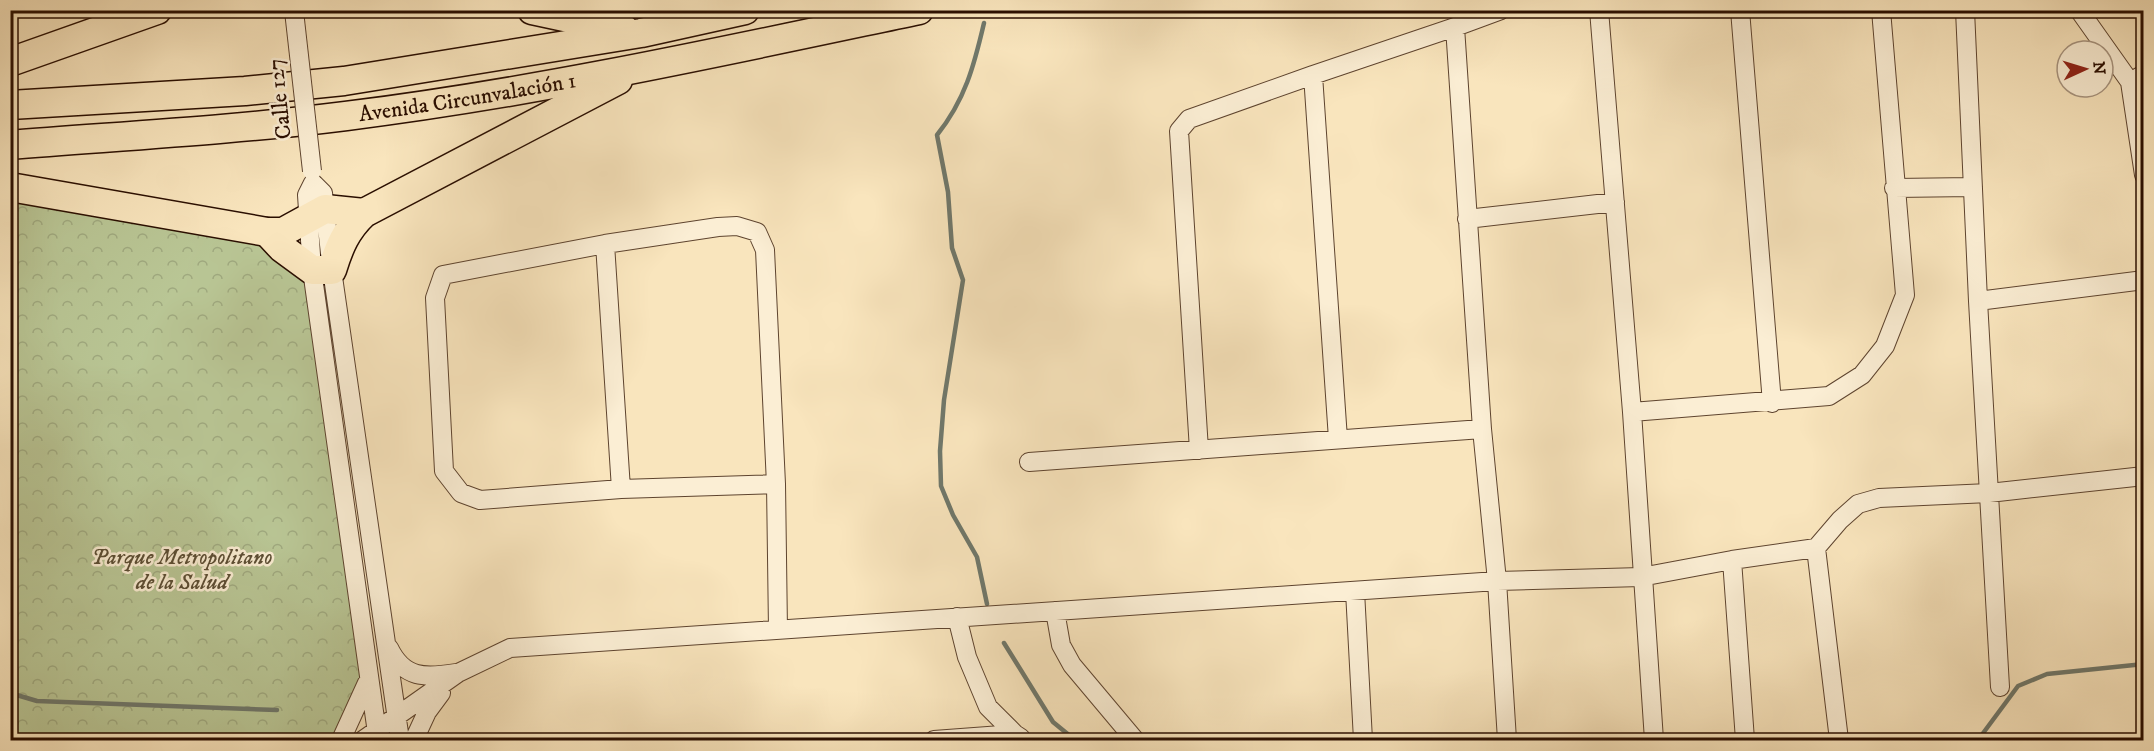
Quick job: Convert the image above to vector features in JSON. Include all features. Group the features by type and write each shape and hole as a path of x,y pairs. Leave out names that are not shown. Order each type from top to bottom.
{"main road":[{"path":"10,62 157,10"},
{"path":"532,10 641,33"},
{"name":"Avenida Circunvalación 1","path":"10,105 245,91 344,81 641,33 745,10"},
{"name":"Avenida Circunvalación 1","path":"10,145 348,116 640,69 919,10"},
{"path":"267,232 322,270 364,213 640,69"},
{"path":"10,187 267,232 283,232 317,212 364,213"}],"street":[{"path":"1199,450 1179,131 1189,119 1502,10"},
{"path":"1599,10 1632,412 1641,577 1654,741"},
{"path":"1740,10 1772,403"},
{"path":"1632,412 1772,403 1829,396 1862,375 1885,346 1905,295 1894,188 1881,10"},
{"path":"1965,10 1978,301 2000,687"},
{"path":"2079,10 2137,78 2144,175"},
{"name":"Calle 127","path":"294,11 313,177 323,193 317,212"},
{"path":"1455,27 1482,429 1497,581 1507,741"},
{"path":"1314,75 1338,438"},
{"path":"1894,188 1973,187"},
{"path":"1467,219 1615,202"},
{"path":"317,212 369,679 372,738"},
{"path":"776,484 621,489 480,500 461,493 444,471 435,298 443,275 605,244 718,227 737,226 757,232 765,250 776,484 778,630"},
{"path":"605,244 621,489"},
{"path":"322,270 400,741"},
{"path":"1978,301 2144,280"},
{"path":"1029,462 1482,429"},
{"path":"372,738 458,673 510,648 1497,581 1641,577 1732,560 1816,548 1840,520 1858,504 1880,498 1989,492 2144,476"},
{"path":"1816,548 1839,741"},
{"path":"1732,560 1745,741"},
{"path":"1355,591 1363,741"},
{"path":"1055,611 1061,645 1072,665 1135,741"},
{"path":"957,617 966,657 988,707 1019,737"},
{"path":"384,637 402,669 427,676 458,673"},
{"path":"414,741 428,712 458,673"},
{"path":"341,741 369,679"},
{"path":"934,741 1019,737"}],"green space":[{"name":"Parque Metropolitano de la Salud","path":"10,187 267,232 312,270 369,679 341,740 11,740"}],"waterway":[{"path":"984,23 962,96 937,135 948,192 952,248 963,280 944,400 940,451 941,486 953,515 977,557 987,604"},
{"path":"1004,643 1053,722 1075,740"},
{"path":"1978,740 2018,686 2047,674 2144,664"},
{"path":"10,693 37,701 277,710"}]}
